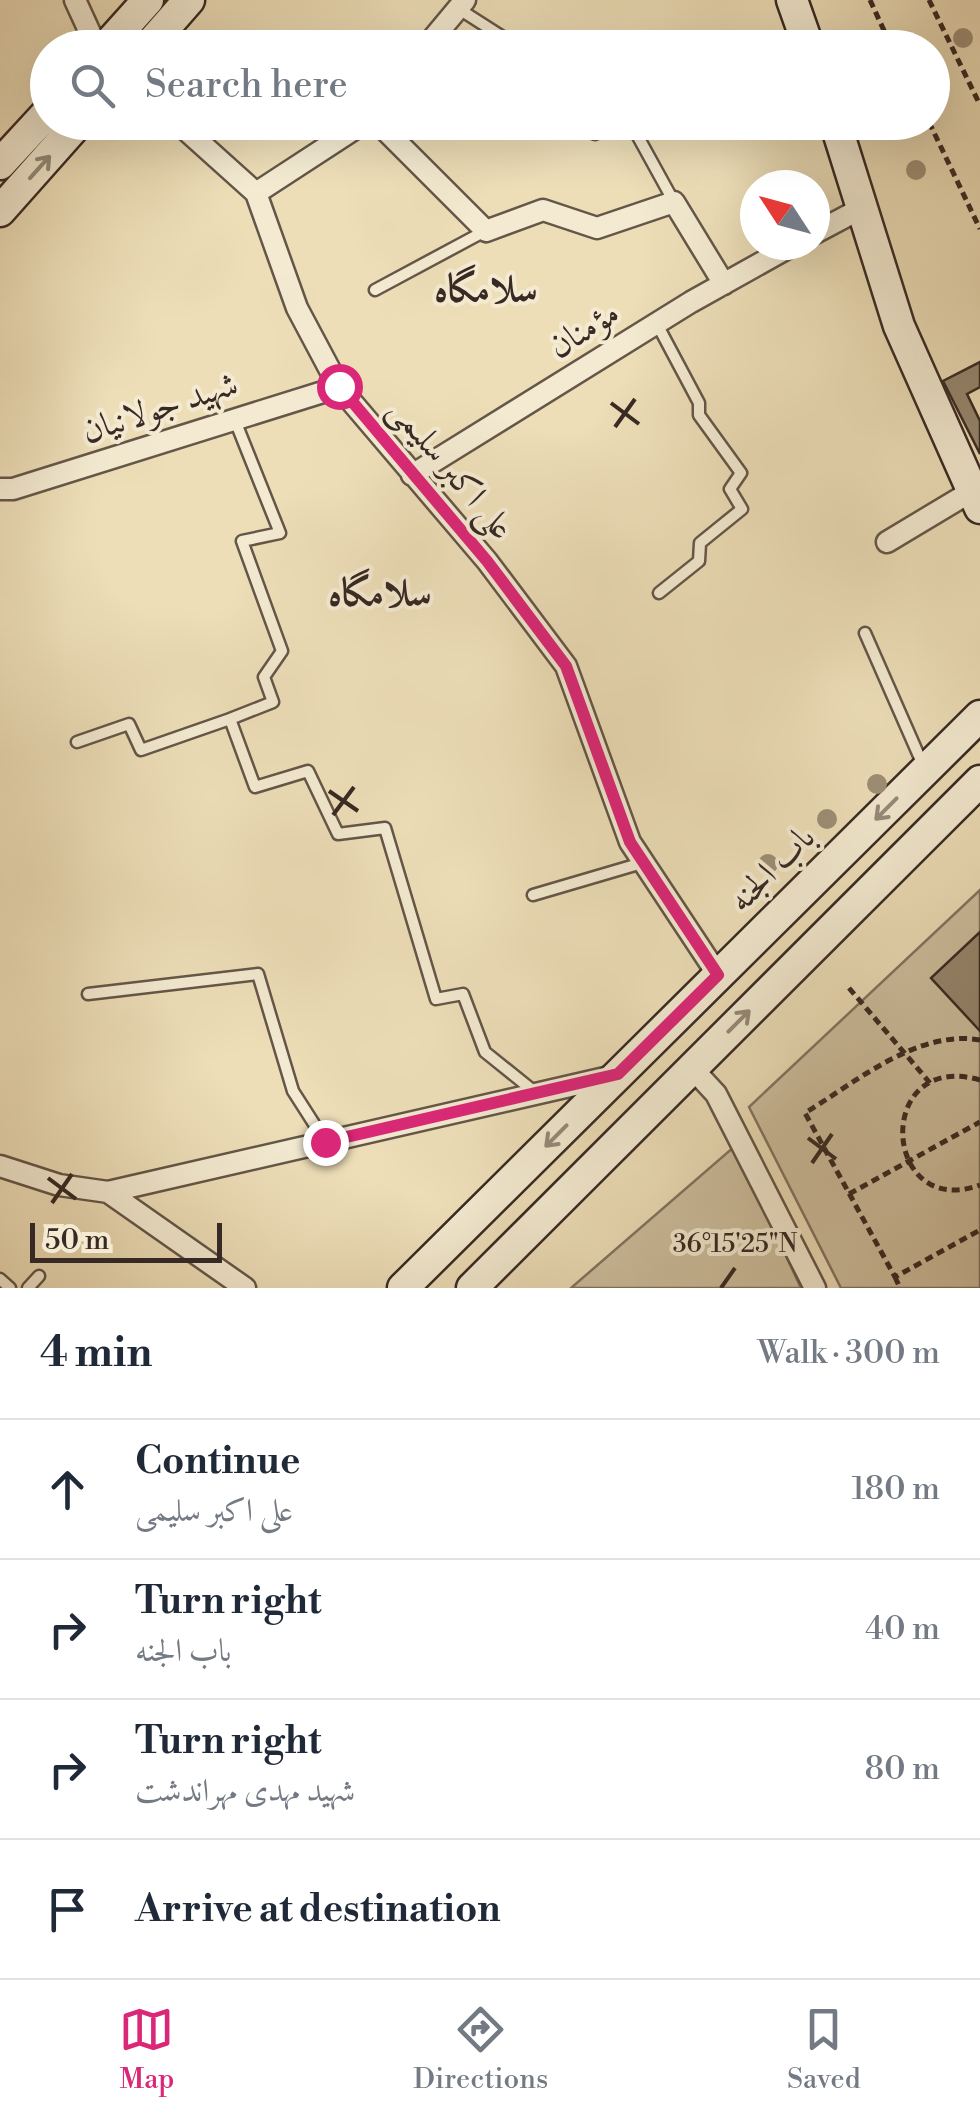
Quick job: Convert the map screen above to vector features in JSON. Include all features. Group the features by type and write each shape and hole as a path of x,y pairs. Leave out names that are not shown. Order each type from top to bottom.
{"street":[{"path":"75,0 89,30"},
{"path":"121,30 148,0"},
{"path":"163,30 189,0"},
{"path":"792,0 803,30"},
{"path":"440,30 462,5"},
{"path":"0,164 30,132"},
{"path":"0,211 63,140"},
{"name":"علی اکبر سلیمی","path":"197,140 256,193 297,308 339,386 487,561 566,666 630,842 718,975"},
{"path":"256,193 337,140"},
{"path":"395,140 486,231 543,210 596,228 674,202 724,284"},
{"path":"841,140 898,326 976,500 887,542"},
{"path":"830,225 864,207"},
{"name":"مؤمنان","path":"412,475 656,323 767,260"},
{"name":"شهید جولانیان","path":"0,489 12,489 339,386"},
{"name":"باب الجنه","path":"403,1288 980,716"},
{"path":"472,1288 980,781"},
{"path":"692,1068 716,1094 815,1288"},
{"path":"0,1166 58,1185 108,1192 618,1074"},
{"path":"108,1192 245,1288"}],"lane":[{"path":"462,5 496,30"},
{"path":"640,140 674,202"},
{"path":"375,290 486,231"},
{"path":"656,323 698,403 698,415 742,473 730,489 742,509 700,544 700,560 659,592"},
{"path":"77,742 130,724 141,750 273,702 264,677 282,651 242,542 280,533 234,417"},
{"path":"864,633 925,770"},
{"path":"230,720 255,787 308,772 338,834 385,828 436,999 464,994 485,1052 536,1093"},
{"path":"533,895 644,862"},
{"path":"88,994 258,974 292,1091 325,1142"},
{"path":"28,1288 38,1276"},
{"path":"0,1279 10,1288"}],"path":[{"path":"870,0 884,30"},
{"path":"930,0 944,30"},
{"path":"950,42 980,105"},
{"path":"937,140 980,229"},
{"path":"849,988 930,1083"},
{"path":"900,1288 805,1113 907,1052 944,1038 980,1040"},
{"path":"980,1080 947,1077 930,1083 908,1104 900,1134 908,1162 930,1184 946,1189 980,1186"},
{"path":"849,1194 980,1122"},
{"path":"895,1278 980,1230"}],"shaded area":[{"path":"980,890 980,1288 841,1288 749,1107"},
{"path":"735,1146 801,1288 571,1288"}],"building":[{"path":"980,362 980,387 967,394 980,421 980,454 943,381"},
{"path":"980,932 980,1031 931,978"}],"district":[{"name":"سلامگاه","path":"486,289"},
{"name":"سلامگاه","path":"380,593"}],"route":[{"path":"325,1142 618,1074 718,975 630,842 566,666 487,561 339,386"}]}
